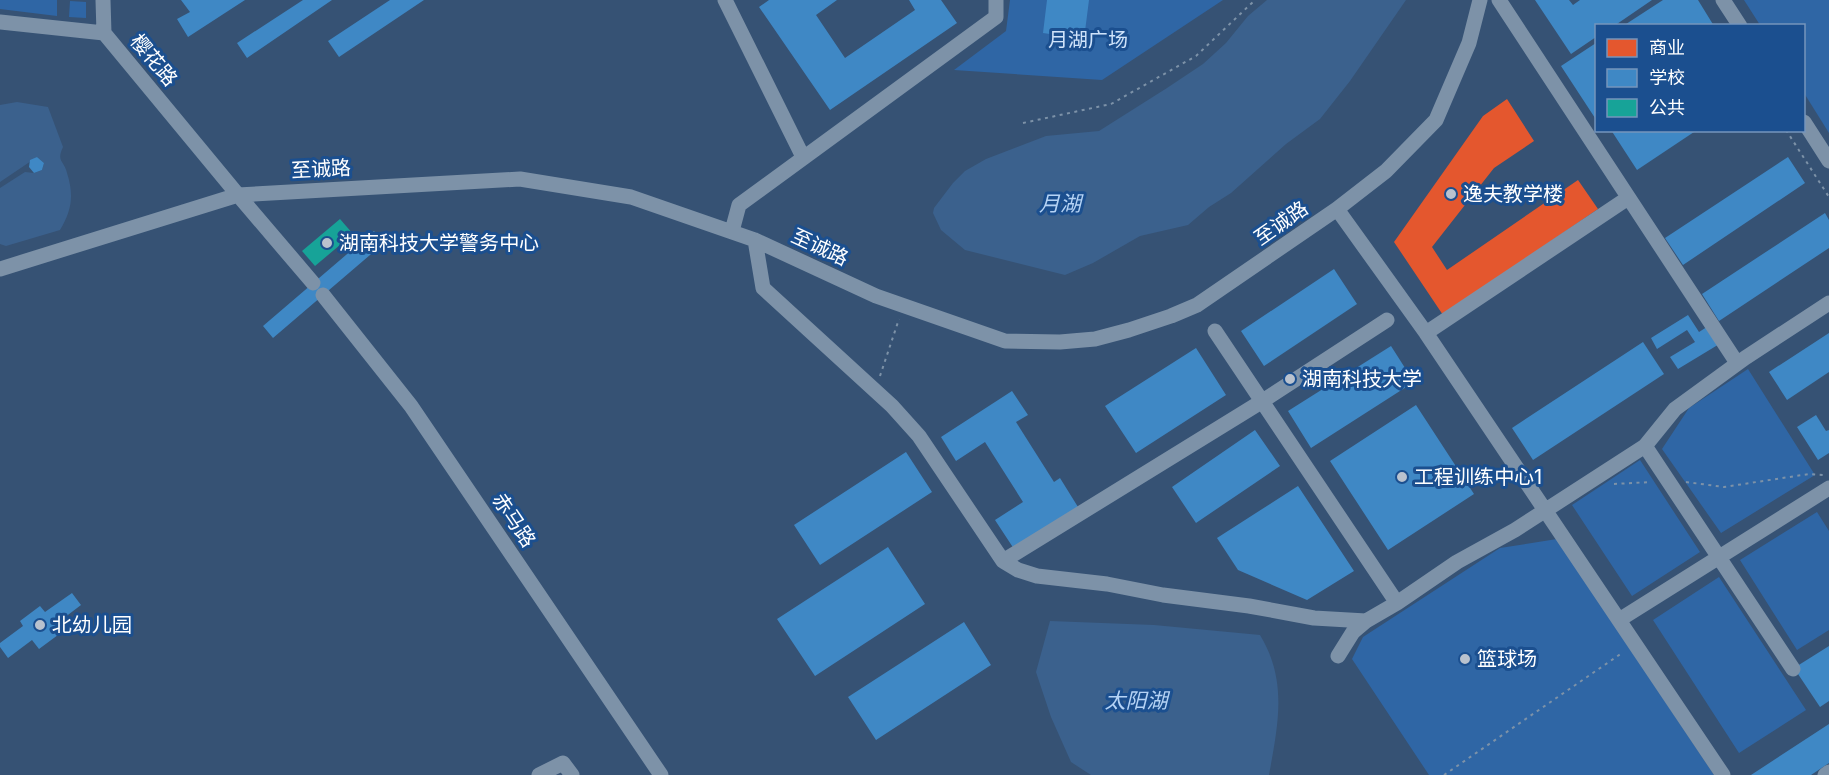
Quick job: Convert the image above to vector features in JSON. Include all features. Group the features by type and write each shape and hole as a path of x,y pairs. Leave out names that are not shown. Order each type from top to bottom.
{"street":[{"path":"103,0 104,33"},
{"path":"725,0 803,157"},
{"path":"732,231 739,205 996,17 996,0"},
{"name":"至诚路","path":"0,270 238,195 520,179 631,197 732,231 876,296 1005,341 1060,342 1095,339 1171,316 1197,305 1337,209 1386,171 1436,120 1469,43 1480,0"},
{"path":"1499,0 1591,128 1628,198 1737,363"},
{"path":"1723,0 1739,24"},
{"name":"樱花路","path":"0,22 104,33 318,289"},
{"path":"1805,125 1829,161"},
{"path":"1426,333 1628,198"},
{"path":"1337,209 1426,333 1722,775"},
{"path":"755,240 763,288 886,400 919,436 1003,561 1018,570 1037,576 1107,584 1314,618 1366,621"},
{"name":"赤马路","path":"318,289 411,406 661,775"},
{"path":"1338,656 1353,632 1366,621 1457,562 1515,530 1645,446 1675,409 1737,363 1829,303"},
{"path":"1003,561 1261,402 1387,320"},
{"path":"1215,330 1397,603"},
{"path":"1645,446 1793,669"},
{"path":"1620,620 1829,488"},
{"path":"539,775 563,763 572,775"},
{"path":"1825,775 1829,772"}],"path":[{"path":"1023,123 1111,104 1196,56 1255,0"},
{"path":"1787,132 1829,197"},
{"path":"884,359 905,305"},
{"path":"1606,485 1668,480 1724,487 1809,474 1829,476"},
{"path":"1444,775 1635,644"}],"green space":[{"path":"0,0 57,0 57,16 0,9"},
{"name":"月湖广场","path":"1010,0 1223,0 1102,80 954,70 1006,31"},
{"path":"1744,0 1829,0 1829,133 1805,95 1805,24 1759,24"},
{"path":"70,1 86,2 86,18 69,17"},
{"path":"1748,369 1815,475 1721,533 1662,449 1689,408"},
{"path":"1640,460 1700,552 1632,596 1572,505"},
{"path":"1817,512 1829,531 1829,630 1797,650 1740,560"},
{"path":"1557,539 1714,775 1429,775 1352,659 1363,637 1500,548"},
{"path":"1719,577 1806,710 1739,753 1653,620"}],"water":[{"name":"月湖","path":"1267,0 1406,0 1350,81 1320,119 1286,144 1231,193 1209,207 1188,225 1140,236 1093,263 1065,275 965,250 941,230 933,213 934,208 965,171 986,159 1046,136 1099,131 1203,64 1226,43 1248,16"},
{"path":"17,102 48,107 63,147 60,158 69,181 71,202 60,230 6,246 0,244 0,105"},
{"name":"太阳湖","path":"1050,621 1154,625 1260,635 1269,652 1278,686 1277,721 1269,775 1091,775 1071,762 1051,717 1036,672"}],"pier":[{"path":"37,157 44,163 42,170 34,173 25,172 0,188 0,182"}],"building: 商业":[{"name":"逸夫教学楼","path":"1507,99 1534,141 1494,168 1432,247 1447,270 1578,180 1598,209 1443,315 1394,242 1483,116"}],"building: 学校":[{"path":"181,0 245,0 188,37 177,19 190,12"},
{"path":"303,0 332,0 247,58 237,43"},
{"path":"390,0 424,0 339,57 328,41"},
{"path":"769,0 837,0 816,15 845,58 915,10 909,0 941,0 957,23 830,110 759,7"},
{"path":"1047,0 1089,0 1084,39 1043,33"},
{"path":"1535,0 1569,0 1573,5 1580,0 1652,0 1617,24 1595,24 1595,38 1571,54"},
{"path":"1663,0 1698,0 1713,24 1626,24"},
{"path":"1595,44 1595,118 1561,66"},
{"path":"1612,132 1694,132 1637,170"},
{"path":"37,157 44,163 42,170 34,173 29,167 30,160"},
{"path":"1788,157 1805,183 1683,265 1665,238"},
{"path":"1825,213 1829,220 1829,248 1719,321 1702,294"},
{"path":"374,231 384,243 273,338 263,326"},
{"path":"1334,269 1357,304 1264,366 1241,331"},
{"path":"1688,315 1699,332 1710,325 1721,343 1678,369 1670,357 1695,342 1687,330 1657,349 1651,338"},
{"path":"1829,333 1829,372 1787,400 1769,372"},
{"path":"1643,342 1664,374 1533,460 1512,428"},
{"path":"1391,346 1414,382 1311,448 1288,411"},
{"path":"1196,348 1226,395 1136,453 1105,406"},
{"path":"1012,391 1028,415 1016,422 1054,482 1060,478 1078,507 1014,549 995,520 1023,502 985,442 956,461 941,437"},
{"name":"工程训练中心1","path":"1416,405 1474,494 1388,550 1330,461"},
{"path":"1816,415 1826,431 1829,430 1829,453 1818,460 1797,427"},
{"path":"1255,430 1280,466 1196,523 1172,487"},
{"path":"906,452 932,492 820,565 794,525"},
{"path":"1298,486 1354,571 1307,600 1238,570 1217,538"},
{"path":"888,547 925,604 815,676 777,619"},
{"name":"北幼儿园","path":"72,593 81,605 56,624 62,632 39,649 32,640 8,658 0,647 0,643 23,626 20,621 40,606 45,612"},
{"path":"964,622 991,665 876,740 848,697"},
{"path":"1829,646 1829,701 1820,707 1794,668"},
{"path":"1829,724 1829,763 1811,775 1751,775"}],"building: 公共":[{"name":"湖南科技大学警务中心","path":"340,219 353,234 315,266 302,251"}],"place":[{"name":"逸夫教学楼","path":"1451,194"},
{"name":"湖南科技大学警务中心","path":"327,243"},
{"name":"湖南科技大学","path":"1290,379"},
{"name":"工程训练中心1","path":"1402,477"},
{"name":"北幼儿园","path":"40,625"},
{"name":"篮球场","path":"1465,659"}]}
